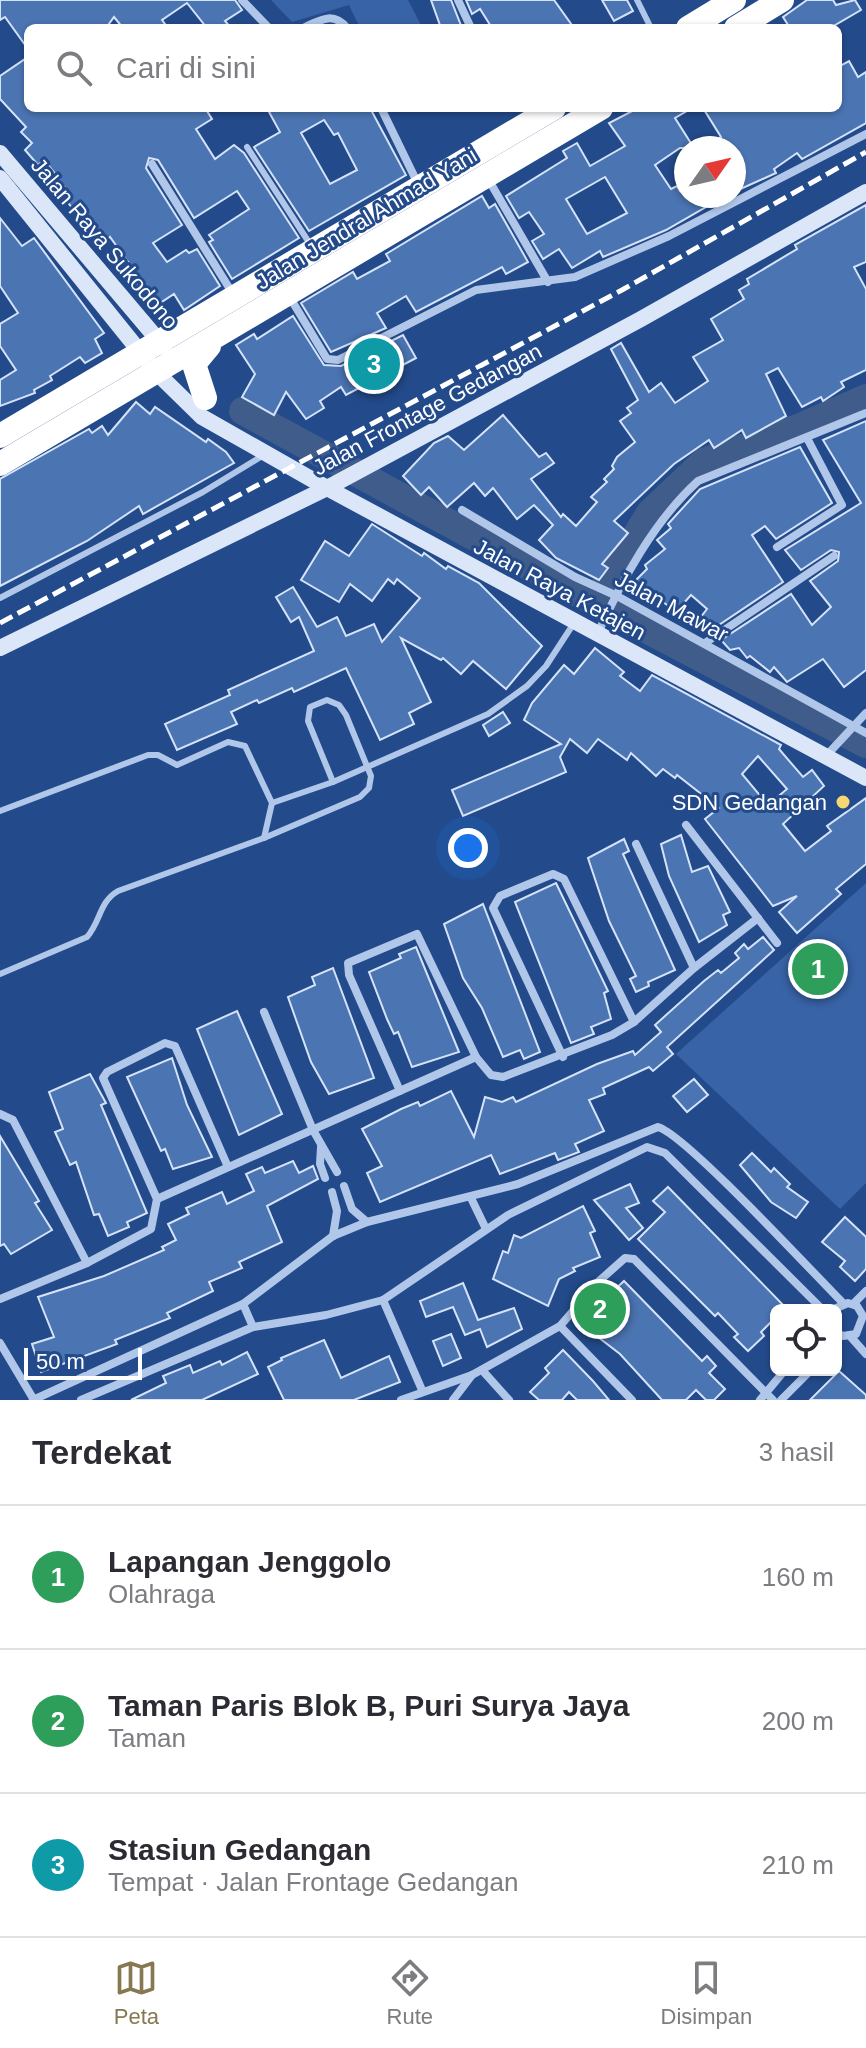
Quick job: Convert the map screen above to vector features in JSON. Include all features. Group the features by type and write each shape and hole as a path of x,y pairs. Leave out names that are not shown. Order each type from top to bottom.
{"highway":[{"path":"695,24 734,0"},
{"path":"743,24 782,0"},
{"name":"Jalan Jendral Ahmad Yani","path":"159,358 236,298 420,188 523,121 544,112"},
{"name":"Jalan Jendral Ahmad Yani","path":"159,358 223,334 594,112"},
{"path":"205,398 194,364 223,334"},
{"path":"1,432 159,358"},
{"path":"0,464 159,358"}],"street":[{"path":"242,0 265,24"},
{"path":"458,0 469,24"},
{"path":"312,24 327,17 339,19 343,24"},
{"path":"383,112 420,188"},
{"path":"288,295 327,359 332,360 476,290 494,285 575,277 669,236 866,134"},
{"name":"Jalan Raya Sukodono","path":"0,153 159,358"},
{"path":"152,164 236,298"},
{"path":"486,177 548,282"},
{"name":"Jalan Raya Sukodono","path":"0,178 159,358"},
{"name":"Jalan Frontage Gedangan","path":"0,648 327,488 641,319 866,192"},
{"name":"Jalan Raya Ketajen","path":"159,358 205,398 234,436"},
{"name":"Jalan Raya Ketajen","path":"159,358 195,411 234,436 574,622 599,630 828,754 866,778"},
{"path":"599,630 659,524 678,499 698,481 866,413"},
{"path":"777,547 842,505 807,438"},
{"name":"Jalan Mawar","path":"462,510 575,577 705,643 850,730 866,733"},
{"path":"705,643 834,556"},
{"path":"828,754 866,713"},
{"path":"686,825 777,943"},
{"path":"636,844 694,968"},
{"path":"563,1057 493,908 500,896 553,874 564,879 634,1022"},
{"path":"400,1091 346,968 348,963 412,933 421,937 476,1057 496,1077 563,1057 634,1022 694,968 758,918"},
{"path":"264,1012 313,1130 337,1172"},
{"path":"0,1299 87,1263 151,1229 157,1199 103,1078 107,1072 165,1043 175,1046 228,1167"},
{"path":"157,1199 476,1057"},
{"path":"0,1114 13,1120 87,1263"},
{"path":"0,1343 34,1400 243,1304 333,1236 367,1222 518,1184 658,1127 675,1137 712,1172 843,1303 853,1304 865,1319 843,1335 866,1354"},
{"path":"321,1146 320,1164 325,1178"},
{"path":"81,1400 253,1327 312,1318 383,1300 508,1215 647,1147 665,1153 700,1185 817,1304"},
{"path":"700,1185 712,1172"},
{"path":"344,1186 352,1209 367,1222"},
{"path":"332,1192 337,1211 333,1236"},
{"path":"471,1198 486,1229"},
{"path":"401,1400 422,1390 472,1375 560,1326 617,1262 625,1258 634,1259 762,1396 773,1400"},
{"path":"853,1304 866,1291"},
{"path":"383,1300 422,1390"},
{"path":"243,1304 253,1327"},
{"path":"560,1326 632,1400"},
{"path":"124,1361 132,1378"},
{"path":"482,1370 509,1400"},
{"path":"453,1400 472,1375"},
{"path":"762,1396 780,1376"},
{"path":"781,1400 805,1376"}],"lane":[{"path":"637,0 649,24"},
{"path":"247,147 315,251"},
{"path":"0,598 203,492 267,453"},
{"path":"272,803 333,782 498,707 527,686 546,666 574,622"},
{"path":"0,974 87,937 106,898 118,891 264,838 360,797 369,788 368,767 339,705 327,700 310,707 308,721 333,782"},
{"path":"0,811 148,755 158,755 177,765 228,742 245,746 272,803 264,838"}],"shaded area":[{"path":"271,0 408,0 420,24 358,24 349,5 292,22"},
{"path":"866,883 866,1183 840,1209 676,1054"}],"building":[{"path":"0,0 235,0 242,10 225,21 228,24 204,24 187,3 162,20 165,24 120,24 114,17 109,24 24,24 24,43 5,17 0,20"},
{"path":"431,0 451,0 460,24 440,24"},
{"path":"466,0 554,0 571,24 489,24 480,9 472,14"},
{"path":"602,0 627,0 633,11 614,21"},
{"path":"807,0 833,0 836,5 855,0 861,10 837,24 787,24 783,17"},
{"path":"24,60 24,112 208,112 212,119 196,129 215,159 234,145 244,153 299,238 232,279 209,242 213,240 209,235 249,209 237,191 194,218 158,160 149,158 146,168 182,225 153,243 167,262 186,250 189,253 197,249 220,286 184,310 174,294 157,305 143,284 139,287 132,277 124,264 128,262 110,237 100,245 63,196 68,192 53,171 44,160 38,165 25,150 32,143 21,132 26,127 0,99 0,76"},
{"path":"849,61 858,77 866,72 866,123 802,159 797,153 774,169 776,173 746,187 746,136 720,136 705,112 842,112 842,65"},
{"path":"269,112 372,112 406,175 309,231 254,147 280,132","holes":["324,120 334,135 338,133 357,170 330,184 301,133"]},
{"path":"630,112 685,112 675,118 686,136 674,136 674,152 655,165 671,189 674,188 674,208 704,208 666,230 603,257 600,251 572,268 559,249 543,259 532,241 544,234 529,212 519,218 506,196 567,158 563,151 577,143 590,166 625,146 609,123","holes":["605,177 627,213 587,234 566,199"]},
{"path":"482,196 489,208 495,204 528,262 506,274 502,267 416,312 406,296 377,313 386,328 331,352 301,303 353,272 357,279 390,261 386,254"},
{"path":"866,205 866,262 854,267 866,289 866,370 841,382 844,387 823,401 821,397 802,407 778,368 766,374 786,416 746,438 742,430 714,448 709,440 674,464 614,521 628,533 602,564 608,568 599,580 556,558 539,540 553,525 534,505 517,519 493,488 485,496 474,483 447,507 429,487 421,495 403,476 434,443 448,436 464,450 503,415 539,457 546,453 554,463 531,479 561,517 563,514 576,526 597,502 591,497 607,482 604,479 614,469 612,466 617,457 635,442 620,421 631,413 627,408 638,400 611,349 621,343 649,392 661,383 675,403 708,381 693,357 723,340 711,319 744,299 739,290 749,284 747,279 797,249 795,245"},
{"path":"0,218 22,246 34,238 104,333 95,339 102,353 85,363 80,357 50,376 52,380 34,390 35,393 0,406 0,380 16,370 0,346 0,324 18,313 0,286"},
{"path":"293,316 324,365 341,366 403,335 416,358 346,395 341,387 320,401 324,408 306,419 286,392 274,415 242,397 255,374 236,345 254,334 257,339"},
{"path":"136,402 150,414 155,407 206,442 208,439 226,452 234,463 143,514 139,506 87,541 0,586 0,479 89,429 92,433 102,426 108,435"},
{"path":"866,421 866,670 844,687 823,659 787,682 774,667 770,672 750,656 747,658 739,648 730,650 721,640 791,594 812,625 831,607 810,581 838,561 839,552 831,550 801,570 785,550 861,503 823,440"},
{"path":"800,447 832,503 776,539 765,526 752,535 783,582 707,633 697,622 707,609 691,595 676,612 654,595 647,602 631,585 647,569 645,565 665,549 657,540 671,528 668,524 700,489"},
{"path":"372,524 422,556 424,553 446,569 448,566 479,583 542,646 506,689 473,661 461,674 443,658 441,660 401,638 431,702 409,713 414,724 380,740 346,668 294,692 292,688 231,712 237,724 177,750 165,724 230,695 228,690 314,651 299,617 291,622 276,597 293,587 317,627 337,617 346,636 374,624 382,642 420,598 397,579 394,584 388,579 372,601 350,584 339,602 301,580 325,541 349,556"},
{"path":"595,648 624,672 620,676 640,691 652,675 781,745 779,749 803,777 812,770 824,786 783,824 805,851 831,831 827,826 866,798 866,864 836,889 841,894 797,933 779,912 797,896 773,906 705,819 719,808 677,775 675,778 663,769 656,776 631,753 627,760 598,739 587,753 570,739 560,757 566,772 463,816 452,790 561,744 524,720 532,703 564,665 574,674","holes":["758,756 787,789 768,805 742,774"]},
{"path":"503,712 510,723 489,736 483,725"},
{"path":"681,835 692,872 708,866 730,912 723,915 727,925 699,942 669,876 661,844"},
{"path":"624,839 629,851 623,854 675,970 648,982 649,986 636,992 630,979 636,976 609,921 588,858"},
{"path":"556,883 608,991 604,993 611,1019 591,1027 594,1034 571,1043 515,902"},
{"path":"483,904 540,1052 524,1059 520,1050 503,1057 482,1008 463,978 444,924"},
{"path":"763,937 774,950 667,1047 673,1054 653,1071 649,1067 603,1088 605,1094 589,1100 604,1131 575,1144 579,1152 558,1160 555,1153 500,1174 491,1155 380,1202 367,1173 382,1166 362,1129 401,1109 418,1102 420,1106 451,1091 474,1137 485,1097 502,1102 513,1097 516,1102 597,1064 633,1051 635,1055 661,1032 655,1025 704,981 718,970 721,973 739,958 735,953 744,944 748,949"},
{"path":"416,947 459,1052 412,1067 398,1032 394,1034 387,1019 369,972 401,958 399,954"},
{"path":"333,968 374,1078 329,1094 311,1062 288,997 315,985 312,977"},
{"path":"237,1011 282,1114 239,1135 197,1029"},
{"path":"172,1058 187,1105 212,1157 173,1169 165,1149 161,1151 127,1077"},
{"path":"90,1074 106,1103 101,1105 147,1213 127,1222 129,1227 108,1236 99,1214 94,1215 76,1162 70,1165 55,1132 63,1129 49,1092"},
{"path":"694,1079 708,1095 687,1112 673,1096"},
{"path":"0,1136 39,1201 35,1203 52,1230 11,1254 4,1244 0,1246"},
{"path":"752,1153 771,1172 774,1168 790,1184 787,1187 808,1202 796,1218 771,1202 740,1165"},
{"path":"293,1161 299,1173 313,1166 318,1179 267,1206 282,1242 239,1262 242,1268 209,1282 213,1291 167,1313 170,1318 115,1340 117,1344 41,1372 32,1344 54,1337 38,1297 104,1276 164,1250 162,1247 176,1240 168,1224 189,1214 186,1208 222,1192 227,1204 254,1191 246,1174 262,1167 265,1173"},
{"path":"630,1184 639,1203 626,1208 643,1228 629,1240 594,1200"},
{"path":"668,1187 782,1304 770,1304 770,1323 761,1332 764,1336 748,1351 734,1337 738,1334 718,1313 715,1316 638,1239 665,1212 653,1201"},
{"path":"583,1206 595,1231 590,1233 600,1257 573,1268 575,1271 559,1279 548,1306 493,1279 503,1251 508,1253 514,1235 521,1238"},
{"path":"845,1217 866,1237 866,1269 855,1281 840,1267 845,1261 822,1242"},
{"path":"624,1281 702,1361 707,1356 716,1366 709,1373 725,1389 714,1400 706,1400 696,1390 686,1400 662,1400 620,1354 594,1334 606,1323 600,1317 613,1304 607,1297"},
{"path":"463,1283 478,1320 514,1308 522,1329 487,1347 480,1329 465,1335 453,1307 426,1317 420,1301"},
{"path":"451,1334 461,1358 443,1366 433,1341"},
{"path":"324,1340 341,1378 389,1356 400,1382 354,1400 284,1400 268,1367 281,1358"},
{"path":"563,1350 609,1400 577,1400 569,1392 562,1400 539,1400 530,1392 549,1373 545,1368"},
{"path":"247,1352 258,1374 202,1400 131,1400 166,1383 163,1376 190,1365 193,1373 220,1361 222,1365"},
{"path":"842,1374 866,1395 866,1400 810,1400 834,1376"}],"waterway":[{"path":"604,588 650,513 704,462 798,428 866,398"},
{"path":"243,411 596,603 866,744"}],"railway":[{"path":"0,623 622,290 866,152"}],"place":[{"name":"Stasiun Gedangan","path":"374,364"},
{"name":"SDN Gedangan","path":"843,802"},
{"name":"Lapangan Jenggolo","path":"818,969"},
{"name":"Taman Paris Blok B, Puri Surya Jaya","path":"600,1309"}]}
